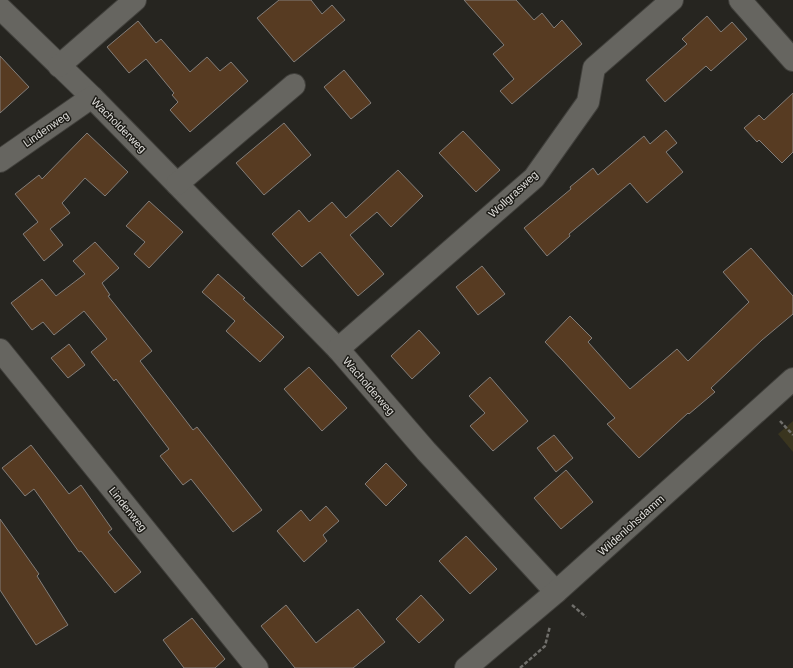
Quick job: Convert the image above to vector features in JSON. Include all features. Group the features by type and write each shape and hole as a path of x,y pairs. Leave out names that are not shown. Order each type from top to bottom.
{"street":[{"path":"59,66 135,0"},
{"name":"Wollgrasweg","path":"338,349 534,178 588,102 594,68 672,0"},
{"path":"740,0 793,60"},
{"name":"Wacholderweg","path":"0,8 92,97 338,349 426,451 556,592"},
{"path":"177,184 294,85"},
{"name":"Lindenweg","path":"0,161 92,97"},
{"name":"Lindenweg","path":"0,350 257,668"},
{"name":"Wildenlohsdamm","path":"466,668 556,592 793,378"}],"path":[{"path":"520,668 545,646 550,626 540,606"}],"shaded area":[{"path":"793,421 793,452 778,434"}],"building":[{"path":"279,0 311,0 322,14 332,5 345,20 294,62 257,18"},
{"path":"464,0 516,0 534,20 542,13 554,28 562,20 582,44 512,104 500,91 514,79 493,54 504,45"},
{"path":"707,16 721,32 732,22 747,39 711,71 706,66 665,102 646,80 687,44 682,39"},
{"path":"138,21 156,43 161,39 190,72 207,57 220,71 231,62 248,81 190,132 170,110 178,102 172,95 174,93 146,59 129,73 107,47"},
{"path":"0,56 29,87 0,113"},
{"path":"344,70 371,103 351,119 324,87"},
{"path":"793,93 793,152 782,163 759,140 757,142 744,128 759,115 764,120"},
{"path":"284,123 311,155 264,195 236,163"},
{"path":"666,130 677,143 666,152 683,172 647,203 630,183 569,234 570,236 547,256 524,228 571,189 570,187 593,168 598,175 644,136 650,144"},
{"path":"463,131 500,170 476,192 439,153"},
{"path":"87,133 128,172 105,196 85,178 62,203 70,213 50,229 63,245 44,261 23,234 38,222 15,194 39,175 42,179"},
{"path":"398,170 423,196 391,227 377,212 350,235 384,274 358,296 320,252 302,267 272,234 299,210 309,222 332,202 346,218"},
{"path":"149,201 183,232 149,268 134,254 145,242 126,226"},
{"path":"95,242 119,268 102,283 110,295 108,296 152,351 140,361 193,430 197,427 262,510 233,532 191,479 183,485 160,456 169,449 116,379 114,381 91,352 107,339 84,311 54,335 43,322 32,330 11,303 42,279 56,296 85,274 73,261"},
{"path":"751,248 793,296 793,314 762,340 711,388 715,392 689,414 688,413 639,458 607,424 615,418 545,342 570,316 592,338 588,342 630,389 677,349 688,361 749,302 723,272"},
{"path":"482,266 505,294 478,315 456,287"},
{"path":"218,274 245,298 243,299 284,337 260,362 226,331 235,321 202,292"},
{"path":"419,330 440,353 412,379 391,356"},
{"path":"69,344 85,365 68,378 51,358"},
{"path":"309,367 347,408 322,431 284,389"},
{"path":"490,377 528,421 493,451 470,426 485,413 469,396"},
{"path":"554,435 573,458 556,472 537,448"},
{"path":"31,445 69,494 81,485 112,529 108,532 141,572 115,593 81,551 79,552 34,489 25,496 2,468"},
{"path":"386,463 407,485 386,506 365,484"},
{"path":"566,470 593,502 561,529 534,498"},
{"path":"326,506 339,521 323,535 327,541 304,562 277,531 301,510 310,521"},
{"path":"0,519 39,574 37,576 68,625 36,645 0,590"},
{"path":"466,536 497,569 470,594 439,561"},
{"path":"421,595 444,620 419,643 396,619"},
{"path":"286,605 316,643 358,609 385,642 353,668 295,668 261,626"},
{"path":"192,618 225,659 215,668 184,668 163,640"}]}
